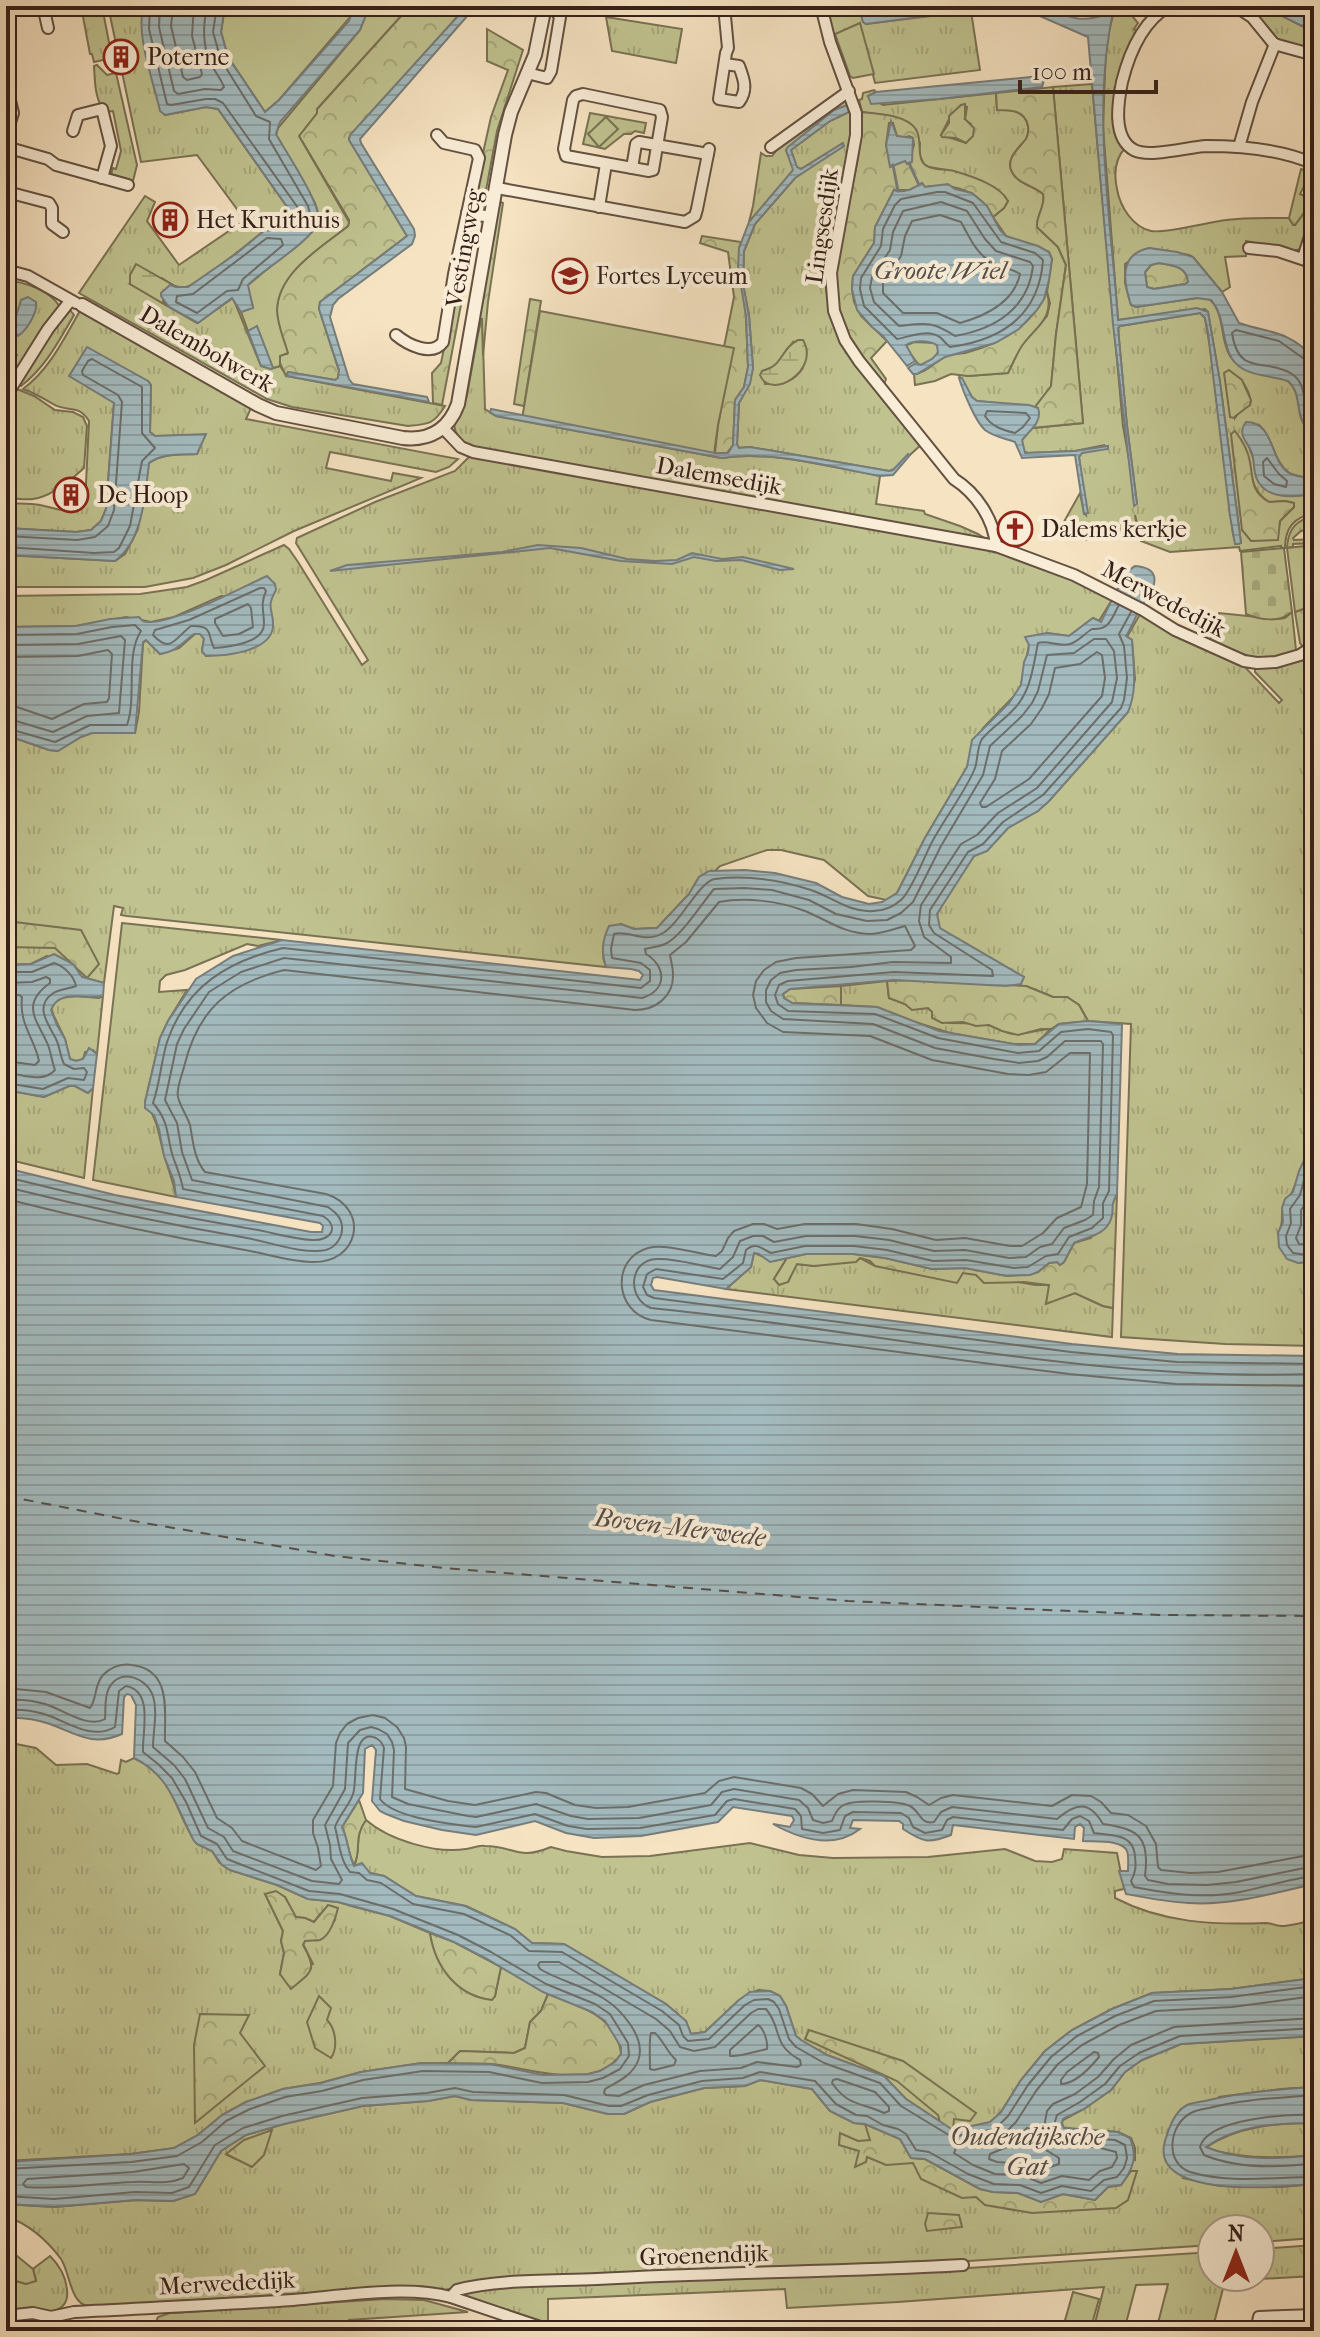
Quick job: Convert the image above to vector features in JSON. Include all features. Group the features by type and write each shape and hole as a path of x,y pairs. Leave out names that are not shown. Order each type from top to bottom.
{"street":[{"path":"43,6 48,28"},
{"name":"Vestingweg","path":"443,428 452,418 460,397 511,112 540,34 545,6 554,8 560,17 551,71 547,78 527,73"},
{"path":"724,6 728,48 725,64"},
{"name":"Lingsesdijk","path":"821,6 830,42 856,113 856,135 831,273 837,323 859,361 985,512 993,526 996,546"},
{"path":"1169,6 1146,25 1122,82 1119,125 1123,140 1131,148 1146,153 1193,147 1239,147 1282,153 1314,164"},
{"path":"1235,6 1252,17 1275,44 1314,55"},
{"path":"1239,147 1252,102 1275,44"},
{"path":"6,136 13,113 8,82"},
{"path":"771,147 849,91"},
{"path":"577,95 660,110 662,114 653,170 606,164 564,154 572,104 577,95"},
{"path":"73,131 78,115 102,109 111,146 102,178"},
{"path":"396,335 407,345 433,349 442,345 478,155 472,149 444,143 437,135"},
{"path":"497,188 685,222 697,209 709,152 637,143 632,168"},
{"path":"6,147 128,185"},
{"path":"599,207 606,164"},
{"path":"6,194 49,203 53,210 52,224 63,232"},
{"path":"467,213 491,217"},
{"path":"1249,248 1278,251 1309,260 1314,224"},
{"name":"Dalembolwerk","path":"6,270 28,276 276,413 410,439 425,438 443,428"},
{"path":"6,396 48,329 76,303"},
{"name":"Dalemsedijk","path":"443,428 461,447 473,452 996,546"},
{"name":"Merwededijk","path":"996,546 1074,575 1114,594 1175,630 1250,663 1287,660 1314,646"},
{"name":"Groenendijk","path":"451,2297 457,2290 492,2285 658,2275 963,2265"},
{"name":"Merwededijk","path":"6,2316 33,2313 51,2317 74,2312 410,2291 437,2293 552,2331"},
{"path":"1256,2331 1259,2317 1314,2315"},
{"path":"50,2331 51,2317"}],"green space":[{"path":"81,6 102,6 112,58 94,62"},
{"path":"108,6 145,6 165,115 206,107 218,109 295,218 279,231 265,230 213,271 186,287 176,286 162,278 130,284 197,323 233,298 261,366 271,369 280,366 287,376 445,406 434,420 408,426 292,407 267,399 79,293 145,196 155,202 147,221 179,265 245,220 197,155 141,162"},
{"path":"225,6 347,6 352,10 352,15 279,100 265,112 228,57 221,32"},
{"path":"368,6 410,6 317,109 299,136 349,222 303,262 285,284 277,310 288,353 280,356 280,366 273,368 257,327 248,331 241,312 253,307 247,286 312,231 319,216 315,203 276,135 278,128 360,30"},
{"path":"410,6 467,6 349,138 407,236 320,302 319,309 339,371 338,378 288,372 286,376 279,361 280,355 287,354 277,316 284,284 314,252 348,226 349,220 299,136 317,109"},
{"path":"824,6 859,6 866,24 971,11 980,70 875,83 860,24 832,36"},
{"path":"1113,6 1124,6 1138,23 1134,29 1138,32 1120,72 1125,148 1117,162 1116,173 1121,203 1133,221 1151,231 1250,218 1289,218 1295,225 1314,200 1314,214 1301,249 1292,251 1246,241 1246,256 1225,257 1230,287 1222,292 1189,255 1149,248 1125,264 1125,283 1131,305 1136,307 1208,298 1217,310 1227,349 1236,363 1252,371 1285,379 1295,390 1300,416 1314,434 1314,479 1288,472 1259,425 1250,450 1255,472 1295,496 1314,493 1314,513 1292,524 1285,548 1240,551 1239,547 1170,552 1141,541 1135,515 1138,536 1101,532 1086,540 1060,529 1080,493 1086,515 1079,457 1105,445 1075,451 1023,451 1022,440 1032,428 1083,423 1053,87 1092,84 1123,426 1137,504 1118,328 1200,313 1205,318 1210,347 1233,534 1236,544 1241,543 1208,312 1205,309 1118,320 1103,127 1106,44","holes":["1234,375 1244,384 1250,401 1250,405 1235,418","1244,446 1254,484 1262,497 1269,502 1294,503 1279,526 1242,530"]},
{"path":"1243,6 1262,6 1314,32 1314,51 1276,41"},
{"path":"606,17 682,29 676,63 612,51"},
{"path":"860,23 874,74 853,78 835,34"},
{"path":"487,29 523,50 497,131 482,212 474,209 473,198 491,117 508,70 487,61"},
{"path":"97,65 107,75 116,73 137,165 133,181 111,174 113,168 116,169 121,151 113,111 106,112 97,96 94,66"},
{"path":"1053,87 1083,423 1032,428 1038,408 1035,407 1051,386 1066,265 1058,247 1037,227 1043,194 1018,179 1010,167 1014,154 1026,139 1026,121 1017,112 997,110 996,93"},
{"path":"874,90 876,92 868,96 883,105 996,93 997,109 1017,112 1024,117 1027,136 1014,154 1010,167 1018,179 1043,194 1037,227 1058,247 1066,265 1051,387 1035,407 977,401 958,374 1008,373 1021,346 1047,316 1052,259 1049,252 1006,236 993,217 1008,201 982,181 924,164 919,154 920,143 908,122 862,112 859,100 863,93","holes":["961,105 967,107 965,120 971,124 966,143 941,135 951,115"]},
{"path":"848,98 855,127 826,288 830,312 922,444 893,470 750,447 738,448 739,403 753,368 743,284 744,251 755,224 795,178 843,143 801,169 797,168 791,150 830,121 849,112 847,106 786,150 794,170 749,222 761,153 772,156 776,145","holes":["793,342 803,368 787,382 765,384 762,371 775,366"]},
{"path":"965,104 965,119 974,128 973,136 966,143 956,138 942,137 949,116"},
{"path":"862,112 900,118 916,129 924,164 984,182 999,190 1008,201 993,217 981,201 955,187 925,187 922,183 913,190 894,190 875,227 874,243 853,276 852,289 861,316 887,341 871,358 886,379 883,387 850,340 839,307 838,260 861,136","holes":["889,123 893,123 897,136 913,138 914,145 910,158 891,166 886,145"]},
{"path":"590,113 646,123 644,133 635,131 624,134 605,149 583,144"},
{"path":"606,117 618,129 599,147 588,134"},
{"path":"1301,169 1311,173 1300,194 1313,200 1293,225 1289,218"},
{"path":"499,201 503,203 483,356 482,318 478,333 477,324"},
{"path":"471,217 477,220 442,405 433,403 432,373 441,363"},
{"path":"702,236 741,242 748,367 744,387 735,400 733,445 727,453 715,453 733,348 724,347 734,297 728,252 700,243"},
{"path":"1159,263 1182,269 1188,282 1154,289 1147,287 1145,272 1151,265"},
{"path":"136,264 173,285 170,285 163,301 169,307 130,284 130,275"},
{"path":"6,280 36,288 50,296 60,307 6,389 6,370 17,355 6,347 6,312 9,307"},
{"path":"1047,292 1046,315 1022,346 1008,373 951,374 915,385 914,374 943,358 978,349 1014,332 1033,315"},
{"path":"530,299 541,301 524,406 514,404"},
{"path":"81,309 251,408 246,419 458,459 436,472 330,452 326,468 391,481 393,473 421,478 294,531 193,578 145,587 6,587 6,555 115,561 125,554 138,529 149,463 166,456 197,454 205,435 155,436 150,432 151,385 148,381 114,403 106,509 101,521 91,530 76,532 6,528 6,503 36,504 69,511 85,504 89,421 81,412 58,407 23,389 49,362"},
{"path":"70,310 74,315 51,354 30,379 18,385 52,330"},
{"path":"540,311 734,348 714,454 522,419"},
{"path":"482,312 485,409 496,416 721,458 780,458 880,476 876,504 924,511 989,541 472,449 457,434 454,421 462,412 467,395"},
{"path":"798,340 803,340 807,351 800,372 783,384 765,382 760,375 762,371 774,365"},
{"path":"914,342 935,343 939,349 931,360 919,365 905,346"},
{"path":"1229,370 1242,380 1251,400 1250,405 1233,418 1230,417 1224,373"},
{"path":"17,389 55,410 73,412 83,417 87,426 84,468 67,483 40,498 6,498 6,406"},
{"path":"1235,431 1248,453 1254,485 1259,494 1269,502 1294,503 1294,507 1280,521 1278,540 1251,541 1242,530 1231,434"},
{"path":"471,455 979,548 1048,569 1113,598 1099,621 1093,618 1069,636 1047,633 1029,645 1021,685 1016,694 983,728 972,748 967,767 897,893 886,900 868,896 824,860 781,850 767,850 720,866 699,877 689,894 657,928 634,929 621,924 603,957 606,967 127,916 121,915 123,908 114,906 104,983 82,977 47,956 31,964 6,965 6,735 57,751 92,733 135,733 143,643 146,640 160,654 179,648 195,634 201,634 204,639 202,651 206,656 246,651 271,600 221,596 174,617 151,622 126,617 76,626 6,627 6,596 140,594 187,587 284,545 298,562 362,665 368,660 296,543 297,538 375,502 455,471"},
{"path":"1314,516 1314,529 1301,531 1293,538 1314,539 1314,543 1293,544 1293,547 1287,548 1294,526"},
{"path":"1314,545 1314,605 1295,612 1287,548"},
{"path":"1284,548 1292,612 1282,618 1270,619 1246,614 1241,552"},
{"path":"1314,605 1314,640 1303,647 1295,612"},
{"path":"1292,612 1296,650 1285,656 1253,657 1210,640 1219,613 1278,619"},
{"path":"1140,614 1244,666 1279,703 1282,700 1255,669 1314,649 1314,658 1309,661 1314,666 1314,1123 1311,1130 1314,1148 1284,1205 1278,1233 1298,1263 1314,1265 1314,1346 1121,1337 1131,1024 1088,1021 1079,1005 1067,997 1053,997 1019,986 1024,977 953,939 937,923 939,909 974,856 987,851 1008,828 1049,801 1128,712 1135,679 1132,640 1127,637"},
{"path":"6,921 81,930 99,964 87,978 55,948 6,947"},
{"path":"122,923 282,940 258,946 247,944 166,975 160,981 159,992 187,990 160,1038 145,1102 156,1123 176,1197 93,1180"},
{"path":"887,981 889,998 912,1009 928,1008 949,1023 985,1025 1013,1034 1051,1029 1035,1044 1013,1044 950,1033 877,1007 841,1005 841,986"},
{"path":"887,981 1026,986 1053,997 1067,997 1079,1005 1088,1021 1059,1024 1051,1029 1018,1035 989,1025 942,1023 932,1018 928,1008 912,1010 889,998"},
{"path":"841,986 841,1005 792,1003 783,994 790,989"},
{"path":"103,996 97,1054 93,1050 85,1052 83,1059 76,1061 70,1059 65,1039 51,1010 58,1000"},
{"path":"69,1086 88,1093 93,1088 84,1178 6,1159 6,1090 44,1097"},
{"path":"1117,1194 1113,1308 1075,1293 1046,1304 1049,1285 984,1283 976,1275 963,1273 957,1283 875,1266 860,1258 856,1262 814,1266 797,1264 788,1282 779,1285 774,1279 787,1258 806,1254 853,1254 932,1269 965,1268 1007,1276 1038,1272 1049,1263 1057,1262 1060,1265 1074,1243 1091,1238 1111,1209"},
{"path":"754,1253 774,1261 787,1258 774,1279 788,1282 796,1264 814,1266 860,1258 875,1266 976,1274 1051,1285 1046,1303 1075,1293 1113,1308 1112,1337 726,1289 751,1267"},
{"path":"6,1745 36,1748 56,1765 87,1764 117,1774 121,1760 126,1762 134,1758 148,1766 167,1786 197,1844 212,1851 219,1862 230,1870 308,1899 338,1902 390,1916 430,1933 432,1942 495,1996 501,1967 548,1994 541,2011 530,2022 525,2048 514,2053 460,2051 448,2063 422,2063 361,2072 283,2089 246,2102 222,2115 198,2135 175,2148 131,2154 6,2161","holes":["265,1894 285,1897 295,1917 314,1922 320,1914 335,1920 322,1934 305,1940 303,1944 313,1964 280,1974 284,1953 281,1941 283,1931"]},
{"path":"359,1800 366,1820 360,1832 354,1866 342,1827"},
{"path":"366,1820 387,1834 427,1847 454,1850 482,1846 531,1853 551,1847 602,1857 650,1856 750,1843 799,1855 833,1858 928,1857 1005,1849 1035,1861 1052,1862 1062,1859 1064,1849 1117,1853 1124,1889 1115,1891 1115,1898 1151,1913 1189,1921 1282,1926 1314,1920 1314,1978 1231,1989 1152,1993 1112,2009 1072,2030 1045,2051 990,2123 953,2130 906,2099 884,2076 827,2055 801,2040 796,2036 780,1996 770,1991 758,1990 739,2000 705,2032 691,2034 686,2021 666,2004 564,1944 532,1943 515,1929 466,1906 416,1896 384,1876 354,1866 360,1832"},
{"path":"276,1891 285,1897 296,1917 314,1922 328,1905 338,1908 324,1938 305,1941 303,1945 310,1960 310,1970 291,1989 280,1974 284,1953 281,1941 283,1931 265,1894"},
{"path":"430,1933 501,1967 492,2000 468,1993 450,1978 437,1957"},
{"path":"548,1994 595,2014 613,2031 621,2054 609,2066 594,2073 578,2075 542,2073 492,2064 448,2063 460,2051 514,2053 525,2048 530,2022 541,2011"},
{"path":"319,1996 331,2008 327,2020 334,2033 335,2044 331,2058 315,2048 307,2022"},
{"path":"200,2014 249,2015 240,2033 265,2066 195,2123 194,2045"},
{"path":"809,2030 903,2061 976,2113 970,2121 954,2119 953,2130 942,2129 938,2115 897,2081 805,2039"},
{"path":"1314,2036 1314,2087 1219,2097 1183,2178 1220,2186 1314,2184 1314,2238 1276,2241 1276,2213 1196,2213 1196,2246 907,2265 613,2273 464,2285 442,2291 348,2291 88,2306 77,2299 61,2259 50,2245 29,2228 6,2216 6,2204 54,2207 136,2200 173,2201 195,2194 221,2151 246,2135 363,2106 455,2096 471,2100 563,2103 608,2114 624,2114 650,2102 704,2088 745,2086 760,2080 812,2089 830,2111 854,2123 1135,2160 1131,2138 1118,2132 1064,2128 1061,2123 1111,2090 1125,2072 1142,2060 1181,2044","holes":["271,2130 264,2154 252,2166 227,2155"]},
{"path":"1314,2123 1314,2155 1259,2157 1205,2148 1230,2135 1257,2127"},
{"path":"865,2124 900,2139 911,2158 925,2159 980,2189 1018,2193 1041,2202 1063,2194 1095,2200 1108,2187 1121,2185 1131,2171 1137,2171 1128,2200 1116,2208 1032,2213 985,2205 976,2197 962,2198 921,2179 913,2163 886,2165 867,2157 866,2162 855,2167 859,2151 839,2145 840,2133 858,2141 870,2140"},
{"path":"272,2130 264,2155 252,2167 226,2154 244,2140"},
{"path":"928,2213 959,2215 962,2227 927,2231"},
{"path":"1314,2245 1314,2276 1276,2278 1276,2248"},
{"path":"6,2247 33,2269 36,2281 26,2284 6,2278"},
{"path":"1196,2253 1196,2293 1222,2293 1212,2331 1156,2331 1168,2284 1136,2285 1124,2331 1093,2331 1104,2287 787,2308 785,2289 548,2299 548,2327 459,2294 462,2290 594,2280 907,2272"},
{"path":"50,2256 60,2267 65,2280 66,2300 62,2307 46,2313 6,2312 6,2278 26,2284 36,2280 33,2269"},
{"path":"1073,2292 1099,2299 1090,2331 1062,2331"},
{"path":"385,2299 424,2300 468,2312 349,2320 349,2331 245,2331 244,2324 152,2331 158,2317 170,2313"},
{"path":"1314,2318 1314,2331 1260,2331 1263,2320"}],"water":[{"path":"145,6 225,6 221,32 228,57 265,112 349,21 352,12 347,6 369,8 360,30 280,122 276,134 310,192 318,223 306,238 248,285 253,308 241,312 232,298 198,323 169,307 161,293 170,285 188,287 265,230 279,231 295,218 218,109 206,107 165,115 160,111 143,42 142,16"},
{"path":"467,6 476,6 360,139 414,229 412,244 338,299 330,317 353,384 427,397 429,402 287,376 288,372 338,378 339,370 319,309 320,302 407,236 349,140 350,135"},
{"path":"859,6 880,6 882,13 938,6 1004,6 866,24"},
{"path":"1017,6 1043,7 1080,19 1106,14 1108,6 1114,8 1107,46 1103,124 1118,320 1197,308 1208,312 1241,543 1235,544 1230,516 1208,333 1205,318 1200,313 1118,328 1137,504 1134,506 1113,324 1088,37"},
{"path":"1262,6 1294,6 1314,15 1314,32"},
{"path":"1041,76 1044,80 1042,87 939,99 871,104 868,96 876,92"},
{"path":"847,105 849,112 830,121 791,150 797,167 801,169 843,143 844,146 795,178 755,224 744,251 743,284 753,368 750,384 739,403 737,444 739,448 750,447 889,471 910,455 893,475 880,476 781,458 722,458 496,416 490,412 491,409 728,453 733,445 735,400 744,387 748,367 746,316 738,268 739,248 749,222 793,170 786,150 788,147 834,110"},
{"path":"891,121 897,136 913,138 912,162 907,164 905,161 890,167 886,145"},
{"name":"Groote Wiel","path":"922,183 925,187 948,184 972,193 987,206 1006,236 1038,246 1049,252 1052,259 1044,299 1019,329 995,343 945,357 913,374 908,368 932,359 938,353 937,345 921,341 906,345 915,361 907,366 857,310 852,289 853,276 874,243 875,227 894,190 905,191"},
{"path":"1149,248 1193,257 1222,292 1239,323 1286,337 1313,356 1314,434 1303,421 1296,394 1288,381 1254,374 1235,363 1217,308 1211,300 1197,298 1136,307 1131,305 1126,287 1126,270 1132,256","holes":["1159,263 1182,269 1188,282 1154,289 1147,287 1145,272 1151,265"]},
{"path":"28,297 36,302 35,311 18,336 15,319 21,300"},
{"path":"257,326 271,369 261,366 248,331"},
{"path":"87,347 148,381 151,385 150,432 155,436 206,434 197,454 166,456 149,463 137,530 132,542 115,561 6,555 6,528 91,530 101,521 106,509 114,403 69,376"},
{"path":"959,378 977,401 1038,408 1037,422 1022,440 1025,453 1108,446 1108,449 1082,453 1079,457 1088,513 1084,514 1075,455 1022,458 1015,442 992,434 981,426"},
{"path":"1246,422 1262,428 1278,460 1289,473 1314,479 1314,493 1281,496 1260,484 1252,454 1242,434"},
{"path":"538,545 581,548 627,559 655,561 677,560 692,553 722,559 743,557 794,569 780,570 741,560 716,561 694,557 672,564 621,561 550,548 330,571 347,565 502,552"},
{"path":"1135,566 1150,570 1154,585 1126,636 1132,640 1134,676 1128,712 1049,801 1008,828 987,851 974,856 937,914 940,928 1024,977 1021,984 1006,986 894,980 790,989 783,994 792,1003 877,1007 939,1031 1019,1045 1035,1044 1059,1024 1088,1021 1122,1024 1117,1194 1109,1224 1101,1232 1074,1243 1060,1265 1057,1262 1049,1263 1030,1275 1007,1276 965,1268 932,1269 853,1254 806,1254 770,1262 754,1253 751,1267 726,1289 657,1277 653,1278 651,1285 654,1290 1072,1344 1178,1354 1314,1356 1314,1884 1220,1903 1173,1902 1126,1894 1119,1871 1128,1871 1127,1851 1114,1843 1083,1841 1084,1828 1080,1824 1075,1827 1074,1839 953,1825 951,1835 931,1840 921,1839 903,1829 899,1821 853,1820 850,1828 860,1829 828,1841 805,1838 773,1824 790,1827 794,1820 792,1816 733,1807 718,1822 641,1836 594,1838 566,1833 535,1821 476,1835 442,1830 404,1821 380,1811 372,1801 376,1750 372,1745 365,1749 363,1793 342,1827 354,1866 362,1863 370,1873 384,1876 416,1896 465,1906 515,1929 532,1943 564,1944 666,2004 686,2021 691,2034 705,2032 750,1992 770,1991 780,1996 796,2036 801,2040 827,2055 884,2076 906,2099 953,2130 990,2122 1001,2112 1021,2080 1045,2051 1072,2030 1152,1993 1231,1989 1314,1978 1314,2036 1181,2044 1142,2060 1125,2072 1111,2090 1063,2119 1062,2123 1064,2128 1118,2132 1130,2138 1134,2157 1129,2174 1121,2185 1108,2187 1095,2200 1063,2194 1041,2202 1018,2193 980,2189 925,2159 911,2158 900,2139 830,2111 812,2089 760,2080 745,2086 704,2088 650,2102 624,2114 608,2114 563,2103 471,2100 455,2096 363,2106 246,2135 221,2151 195,2194 173,2201 136,2200 54,2207 6,2204 6,2162 131,2154 174,2148 246,2102 283,2089 422,2063 490,2064 543,2075 588,2074 615,2062 621,2054 621,2047 605,2021 592,2012 543,1992 454,1942 390,1916 338,1902 308,1899 222,1865 212,1851 194,1841 164,1783 134,1758 136,1705 131,1695 124,1697 122,1734 111,1738 93,1739 39,1721 6,1718 6,1168 115,1195 322,1232 320,1223 176,1197 159,1129 154,1115 145,1108 145,1102 160,1038 196,979 233,956 282,940 640,980 643,975 639,971 606,967 603,946 609,926 621,924 634,929 657,928 689,894 699,877 709,871 775,873 816,883 842,897 869,904 882,902 897,893 967,767 972,740 1009,703 1021,685 1029,645 1025,637 1047,633 1069,636 1093,618 1101,622 1121,583"},
{"path":"267,576 275,584 276,590 270,605 273,627 264,642 255,647 206,656 202,651 204,639 200,634 194,634 175,649 160,654 146,640 143,642 135,733 92,733 58,751 6,735 6,627 76,626 139,617 145,622 160,621 191,611"},
{"path":"54,954 73,964 82,977 104,983 103,996 66,997 55,1003 51,1010 65,1039 70,1059 83,1059 89,1048 97,1054 93,1088 88,1093 69,1086 44,1097 6,1090 6,965 31,964"},
{"path":"1314,1148 1314,1265 1287,1259 1279,1247 1278,1233 1283,1222 1285,1199 1293,1192 1305,1158"},
{"path":"1314,2087 1314,2123 1244,2130 1206,2147 1245,2157 1314,2155 1314,2184 1221,2186 1177,2173 1165,2160 1165,2141 1170,2126 1175,2116 1187,2105 1245,2093"}],"waterway":[{"path":"909,163 919,185"},
{"path":"893,165 898,191"}],"ferry route":[{"path":"6,1496 335,1556 444,1568 848,1601 1161,1615 1314,1616"}],"place":[{"name":"Poterne","path":"121,57"},
{"name":"Het Kruithuis","path":"170,220"},
{"name":"Fortes Lyceum","path":"570,276"},
{"name":"De Hoop","path":"71,495"},
{"name":"Dalems kerkje","path":"1015,529"}],"water label":[{"name":"Boven-Merwede","path":"680,1527"},
{"name":"Oudendijksche Gat","path":"1027,2151"}]}
